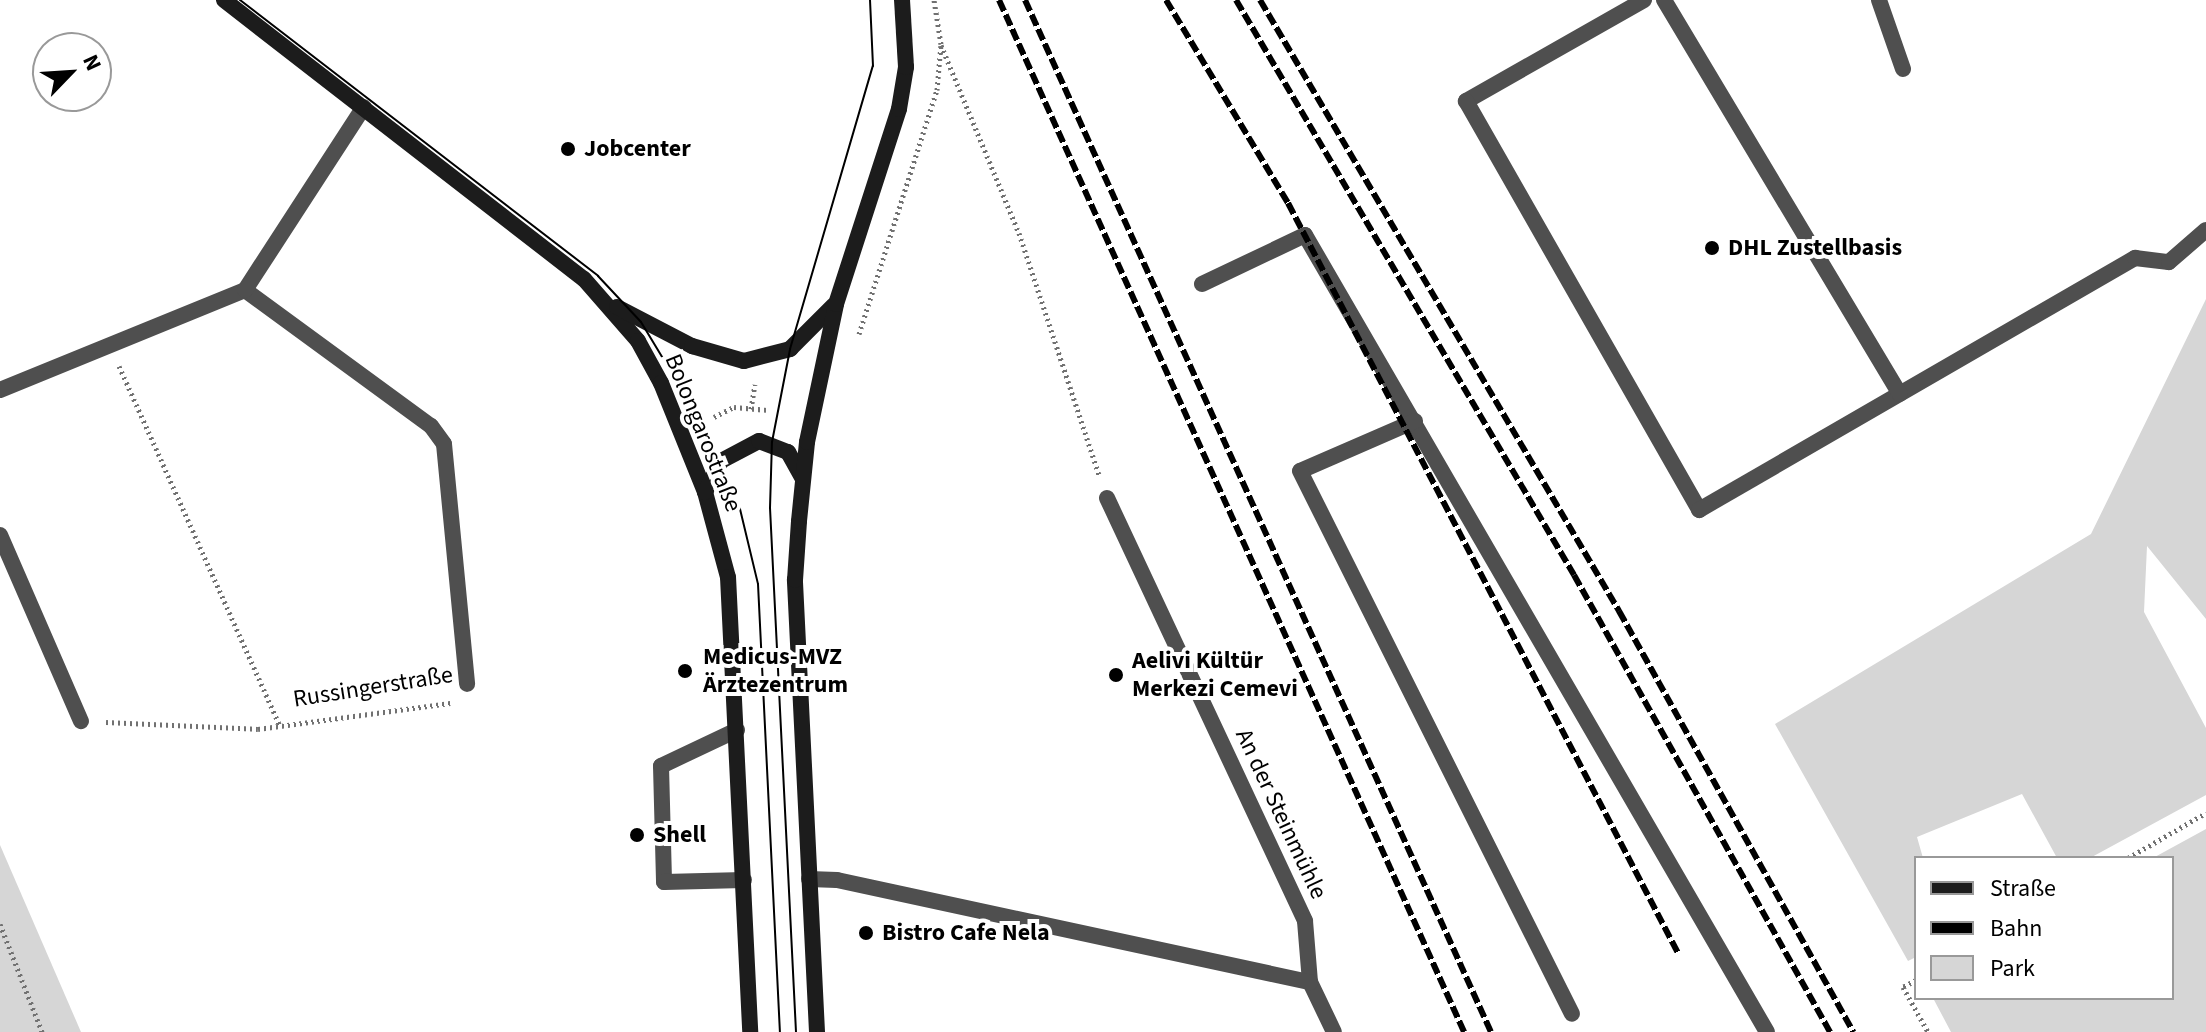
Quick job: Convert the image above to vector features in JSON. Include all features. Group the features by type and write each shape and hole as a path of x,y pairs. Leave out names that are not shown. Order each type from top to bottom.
{"main road":[{"name":"Bolongarostraße","path":"224,0 364,107 608,302 661,383 705,492 728,577 750,1032"},
{"path":"817,1032 795,580 803,479 836,304 899,109 906,67 902,0"},
{"path":"608,302 692,346 744,361 790,349 836,304"},
{"path":"705,492 721,461 759,441 788,452 803,479"}],"street":[{"path":"1644,0 1466,101 1699,510 2135,258 2169,262 2206,230"},
{"path":"1664,0 1900,394"},
{"path":"1879,0 1903,69"},
{"path":"0,390 245,290 364,107"},
{"path":"1202,284 1305,235 1767,1032"},
{"name":"Russingerstraße","path":"245,290 431,426 444,444 467,684"},
{"path":"1415,421 1300,471 1572,1014"},
{"name":"An der Steinmühle","path":"1107,498 1305,921 1310,982 1334,1032"},
{"path":"0,535 81,721"},
{"path":"737,730 661,766 664,882 744,880"},
{"path":"809,879 837,880 1310,982"}],"path":[{"path":"941,44 1019,233 1107,498"},
{"path":"109,343 280,726"},
{"path":"714,417 734,407 767,410"},
{"name":"Russingerstraße","path":"81,721 280,726 466,701 467,684"},
{"path":"2131,856 2206,813"},
{"path":"0,924 42,1032"},
{"path":"1914,981 1903,987 1928,1032"}],"green space":[{"path":"2206,299 2206,619 2147,546 2144,612 2206,728 2206,795 2094,856 2056,856 2022,794 1917,837 1922,856 1914,856 1914,958 1908,961 1775,724 2091,534"},
{"path":"2206,829 2206,1032 1951,1032 1934,1000 2174,1000 2174,856 2157,856"},
{"path":"0,845 81,1032 0,1032"}],"tram line":[{"path":"240,0 598,276 641,322 702,423 740,509 758,584 780,1032"},
{"path":"796,1032 770,508 772,442 790,349 873,66 870,0"}],"railway":[{"path":"999,0 1464,1032"},
{"path":"1025,0 1491,1032"},
{"path":"1166,0 1288,203 1678,953"},
{"path":"1236,0 1574,575 1830,1032"},
{"path":"1260,0 1619,611 1853,1032"}],"place":[{"name":"Jobcenter","path":"568,149"},
{"name":"DHL Zustellbasis","path":"1712,248"},
{"name":"Medicus-MVZ Ärztezentrum","path":"685,671"},
{"name":"Aelivi Kültür Merkezi Cemevi","path":"1116,675"},
{"name":"Shell","path":"637,835"},
{"name":"Bistro Cafe Nela","path":"866,933"}]}
